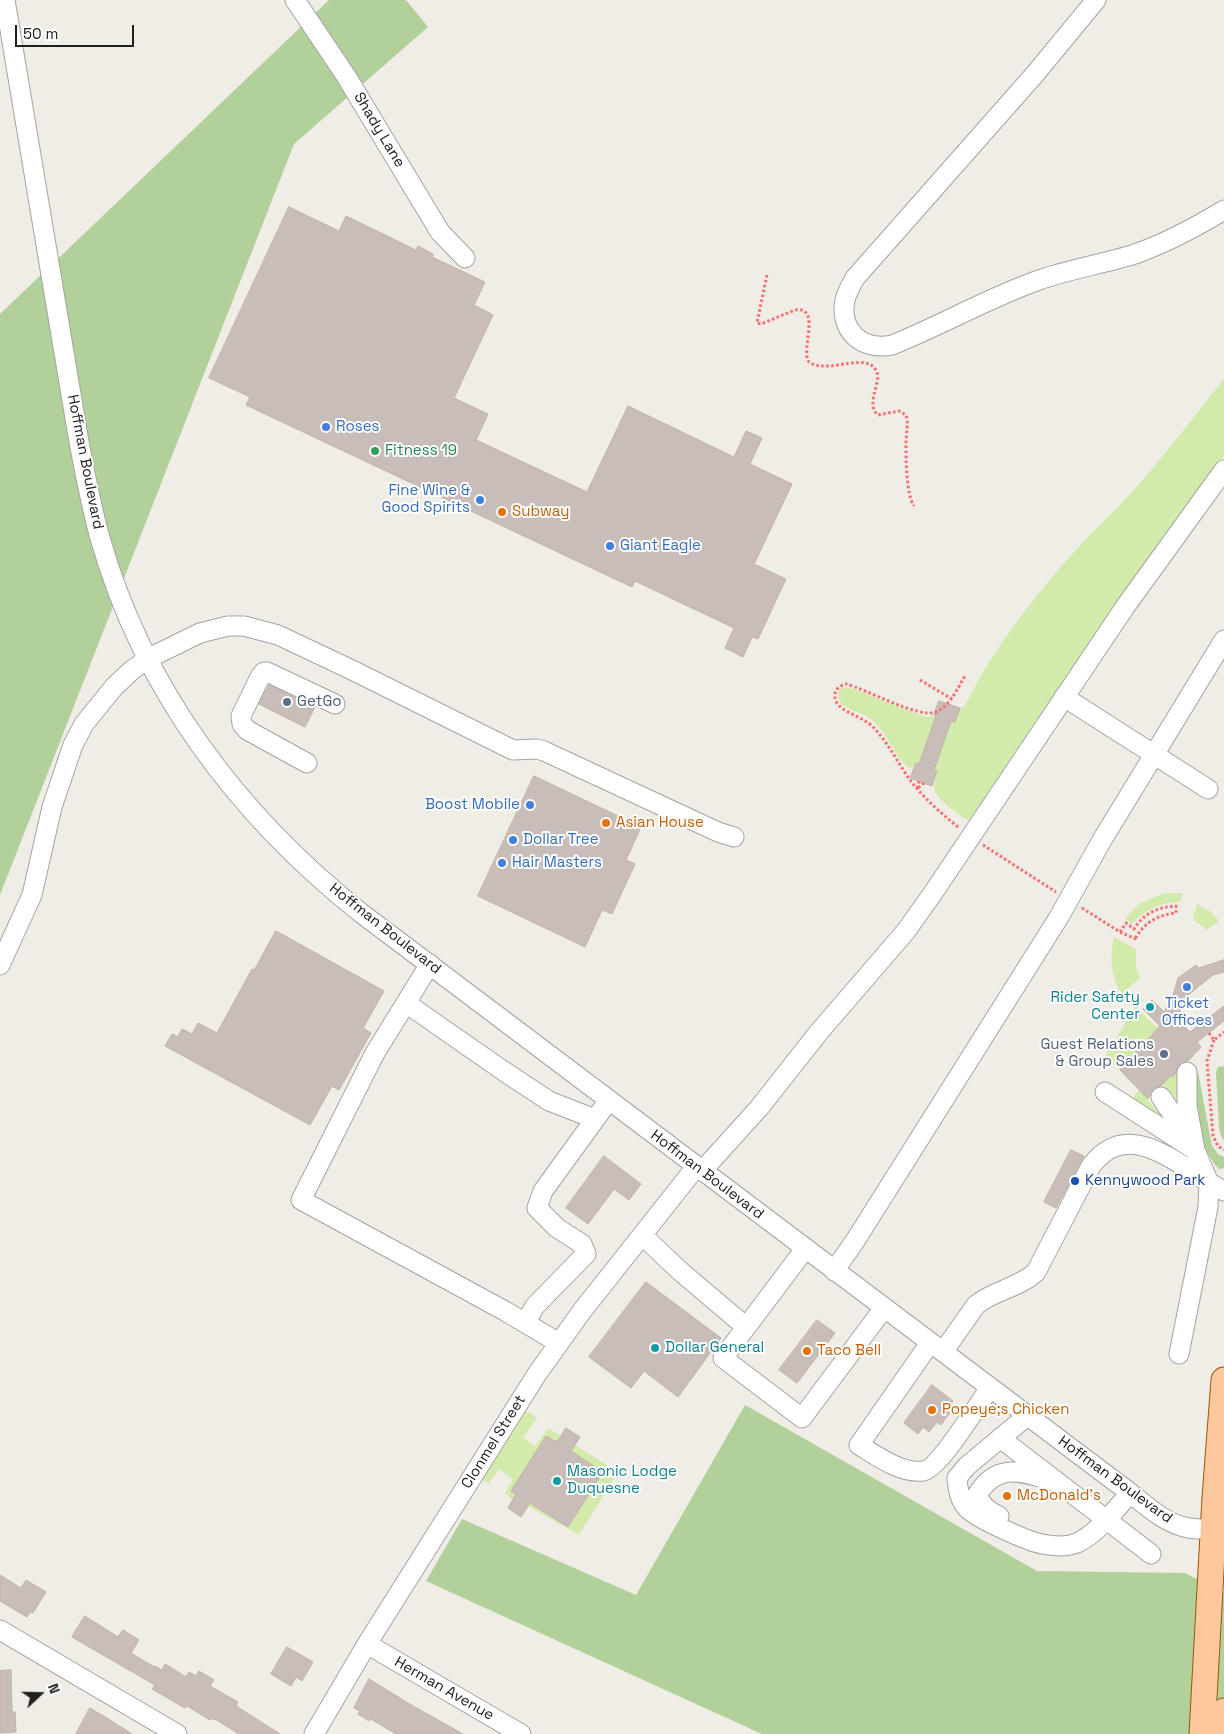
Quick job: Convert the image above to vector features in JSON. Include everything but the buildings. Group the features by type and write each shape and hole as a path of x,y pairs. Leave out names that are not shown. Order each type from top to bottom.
{"main road":[{"path":"1202,1734 1211,1566 1219,1529 1224,1380"},
{"path":"1223,1734 1224,1711"}],"street":[{"name":"Hoffman Boulevard","path":"5,0 89,498 100,539 114,581 149,658 188,728 228,783 273,834 330,888 804,1249 1172,1523 1189,1528 1219,1529"},
{"name":"Shady Lane","path":"294,0 346,76 440,232 465,258"},
{"path":"1096,0 1035,74 855,278 846,298 844,308 848,326 854,336 861,342 872,345 884,347 892,345 963,312 1040,280 1135,254 1188,230 1224,210"},
{"name":"Clonmel Street","path":"314,1734 367,1644 523,1395 559,1342 642,1235 699,1169 759,1108 819,1032 906,931 1125,607 1224,470"},
{"path":"0,965 32,895 52,808 73,745 84,724 114,687 132,670 149,658 214,628 244,626 278,635 513,750 532,749 544,751 718,832 734,837"},
{"path":"834,1271 867,1222 1068,899 1224,640"},
{"path":"307,763 247,730 242,724 241,716 264,672 335,704"},
{"path":"1064,697 1208,789"},
{"path":"430,964 375,1053 301,1200 559,1342"},
{"path":"406,1003 549,1101 595,1118"},
{"path":"1187,1072 1187,1106 1195,1150"},
{"path":"1105,1092 1195,1150"},
{"path":"1162,1097 1180,1124 1216,1187"},
{"path":"525,1323 536,1306 586,1254 582,1244 557,1228 537,1208 543,1191 608,1100"},
{"path":"990,1388 944,1453 929,1469 921,1471 908,1470 884,1460 859,1444 937,1347 976,1305 983,1299 1022,1282 1036,1272 1090,1166 1107,1152 1124,1145 1143,1145 1152,1148 1216,1187"},
{"path":"1179,1354 1208,1207 1216,1187"},
{"path":"642,1235 680,1271 746,1327"},
{"path":"804,1249 723,1358 802,1418 884,1308"},
{"path":"1027,1416 967,1466 957,1478 959,1497 968,1509 1004,1529 1041,1544 1060,1545 1076,1543 1095,1530 1130,1493"},
{"path":"1000,1438 1152,1554"},
{"path":"1057,1482 1022,1472 1000,1474 984,1483 977,1495 980,1503 994,1514 1076,1543"},
{"path":"0,1630 177,1734"},
{"name":"Herman Avenue","path":"367,1644 521,1734"}],"path":[{"path":"767,275 757,324 762,324 799,309 806,312 810,326 806,355 810,362 823,368 856,362 871,364 877,371 878,376 872,405 874,411 878,415 899,411 906,414 908,421 906,441 910,495 914,506"},
{"path":"965,676 952,699 935,712 926,714 914,711 851,685 842,685 836,690 835,699 839,706 872,726 917,789 943,814 970,836 1120,932 1136,939 1149,922 1161,915 1176,913 1176,906 1150,912 1134,928 1126,923 1120,932"},
{"path":"920,680 952,699"},
{"path":"952,699 952,706"},
{"path":"917,789 919,781"},
{"path":"917,789 924,783"},
{"path":"1224,1032 1214,1040 1206,1061 1213,1136 1218,1146 1224,1150"},
{"path":"1209,1033 1214,1040"}],"green space":[{"path":"329,0 406,0 428,27 294,144 0,895 0,314"},
{"path":"1224,379 1224,455 970,822 944,803 934,788 937,772 934,770 951,721 955,722 960,708 965,706 1004,640 1035,598 1085,540 1145,477"},
{"path":"843,687 854,689 926,717 936,716 919,764 916,763 914,767 909,768 906,766 873,721 842,705 838,695"},
{"path":"1164,893 1183,893 1180,902 1166,903 1154,908 1132,924 1125,918 1141,903"},
{"path":"1197,904 1211,912 1219,921 1207,930 1193,919"},
{"path":"1114,937 1136,949 1136,966 1140,978 1122,994 1115,981 1112,967"},
{"path":"1135,1007 1158,1028 1120,1070 1105,1057"},
{"path":"1224,1066 1224,1141 1219,1127 1216,1072 1218,1067"},
{"path":"1177,1072 1178,1101 1162,1084"},
{"path":"1198,1072 1212,1146 1218,1154 1224,1157 1224,1168 1219,1169 1212,1160 1201,1137 1195,1099 1195,1074"},
{"path":"1139,1090 1167,1121 1132,1099"},
{"path":"745,1405 1037,1571 1185,1573 1224,1593 1224,1734 762,1734 426,1581 462,1519 636,1595"},
{"path":"523,1412 529,1412 537,1418 523,1438 535,1446 547,1430 550,1429 561,1436 557,1442 546,1436 512,1491 517,1494 513,1500 505,1493 513,1479 499,1469 489,1483 484,1481 482,1477"},
{"path":"575,1445 618,1472 579,1535 528,1506 530,1503 569,1527 603,1472 571,1451"}],"place":[{"name":"Roses","path":"326,427"},
{"name":"Fitness 19","path":"375,451"},
{"name":"Fine Wine & Good Spirits","path":"480,500"},
{"name":"Subway","path":"502,512"},
{"name":"Giant Eagle","path":"610,546"},
{"name":"GetGo","path":"287,702"},
{"name":"Boost Mobile","path":"530,805"},
{"name":"Asian House","path":"606,823"},
{"name":"Dollar Tree","path":"513,840"},
{"name":"Hair Masters","path":"502,863"},
{"name":"Ticket Offices","path":"1187,987"},
{"name":"Rider Safety Center","path":"1150,1007"},
{"name":"Guest Relations & Group Sales","path":"1164,1054"},
{"name":"Kennywood Park","path":"1075,1181"},
{"name":"Dollar General","path":"655,1348"},
{"name":"Taco Bell","path":"807,1351"},
{"name":"Popeye;s Chicken","path":"932,1410"},
{"name":"Masonic Lodge Duquesne","path":"557,1481"},
{"name":"McDonald's","path":"1007,1496"}]}
